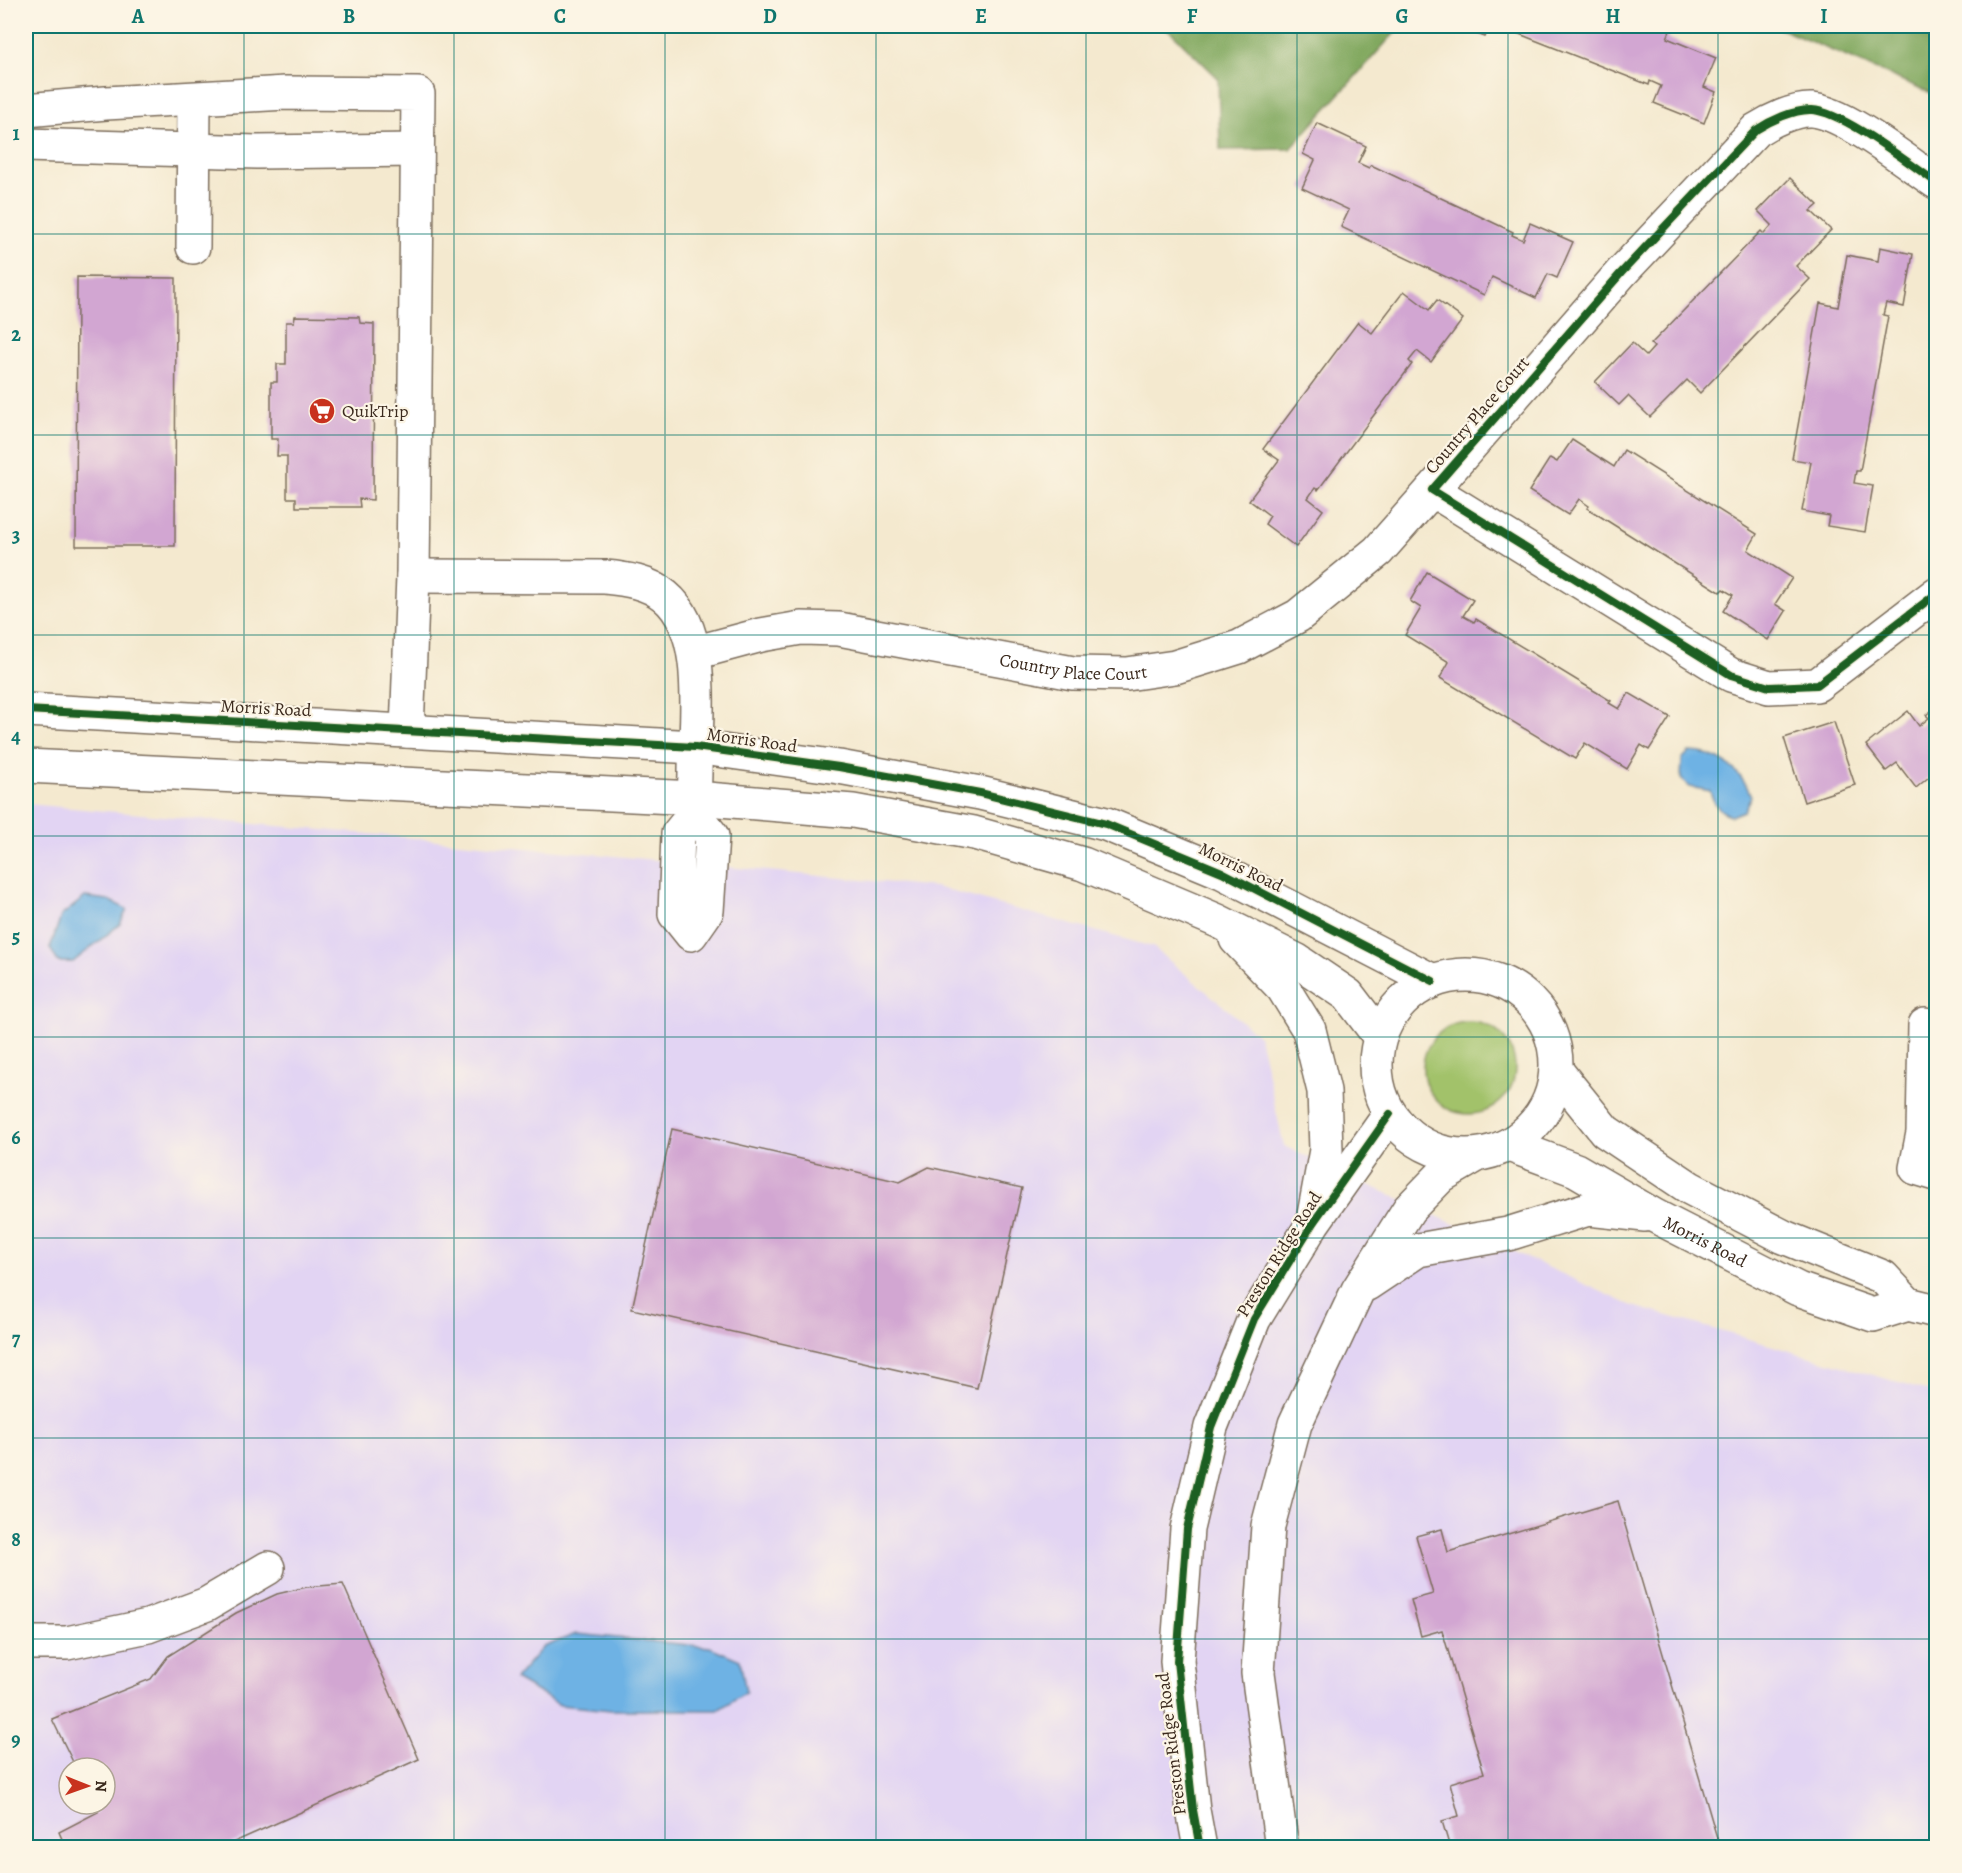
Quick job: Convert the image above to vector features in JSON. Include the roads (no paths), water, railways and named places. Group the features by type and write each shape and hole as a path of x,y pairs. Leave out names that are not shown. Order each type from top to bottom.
{"street":[{"path":"26,110 286,93 418,94 413,576 407,731"},
{"path":"193,247 194,99"},
{"name":"Country Place Court","path":"694,653 761,634 801,628 839,629 1072,673 1127,674 1175,667 1239,648 1298,616 1378,550 1621,273 1756,130 1774,118 1812,110 1842,119 1936,183"},
{"path":"26,145 257,152 417,150"},
{"name":"Country Place Court","path":"1432,490 1731,675 1769,687 1817,685 1936,594"},
{"path":"413,576 604,577 628,579 648,585 664,596 677,609 687,627 694,653 697,695 695,806"},
{"name":"Morris Road","path":"26,710 695,747 839,767 980,793 1106,825 1222,872 1433,981"},
{"path":"26,766 695,806 853,811 974,833 1083,864 1218,921 1296,960 1348,995 1380,1037"},
{"path":"1218,921 1283,988 1309,1030 1324,1091 1326,1150 1313,1222"},
{"path":"1458,976 1483,976 1507,985 1528,1000 1544,1020 1553,1044 1556,1070 1549,1100 1533,1125 1509,1144 1493,1151 1477,1155 1451,1155 1428,1147 1406,1134 1390,1114 1379,1090 1376,1064 1380,1037 1392,1013 1410,994 1433,981 1458,976"},
{"path":"1925,1025 1923,1133 1916,1168 1936,1174"},
{"name":"Morris Road","path":"1556,1070 1605,1131 1690,1188 1784,1237 1883,1276 1922,1307"},
{"name":"Preston Ridge Road","path":"1200,1848 1193,1810 1177,1661 1187,1529 1211,1427 1254,1319 1313,1222 1390,1114"},
{"name":"Morris Road","path":"1509,1144 1576,1170 1655,1216 1809,1293 1873,1315 1922,1307"},
{"path":"1282,1848 1258,1673 1268,1526 1295,1424 1358,1290 1409,1209 1441,1176 1477,1155"},
{"path":"1358,1290 1418,1250 1508,1234 1588,1209 1655,1216"},
{"path":"26,1643 67,1643 148,1626 207,1604 268,1568"}],"water":[{"path":"1689,752 1709,755 1734,770 1747,786 1751,796 1744,811 1731,816 1727,814 1717,806 1710,791 1690,787 1681,779 1682,759"},
{"path":"85,897 108,900 127,909 120,924 73,962 58,962 50,948 61,916"},
{"path":"576,1634 710,1647 740,1660 746,1692 718,1710 611,1710 560,1705 515,1679 543,1647"}],"place":[{"name":"QuikTrip","path":"322,411"}]}
